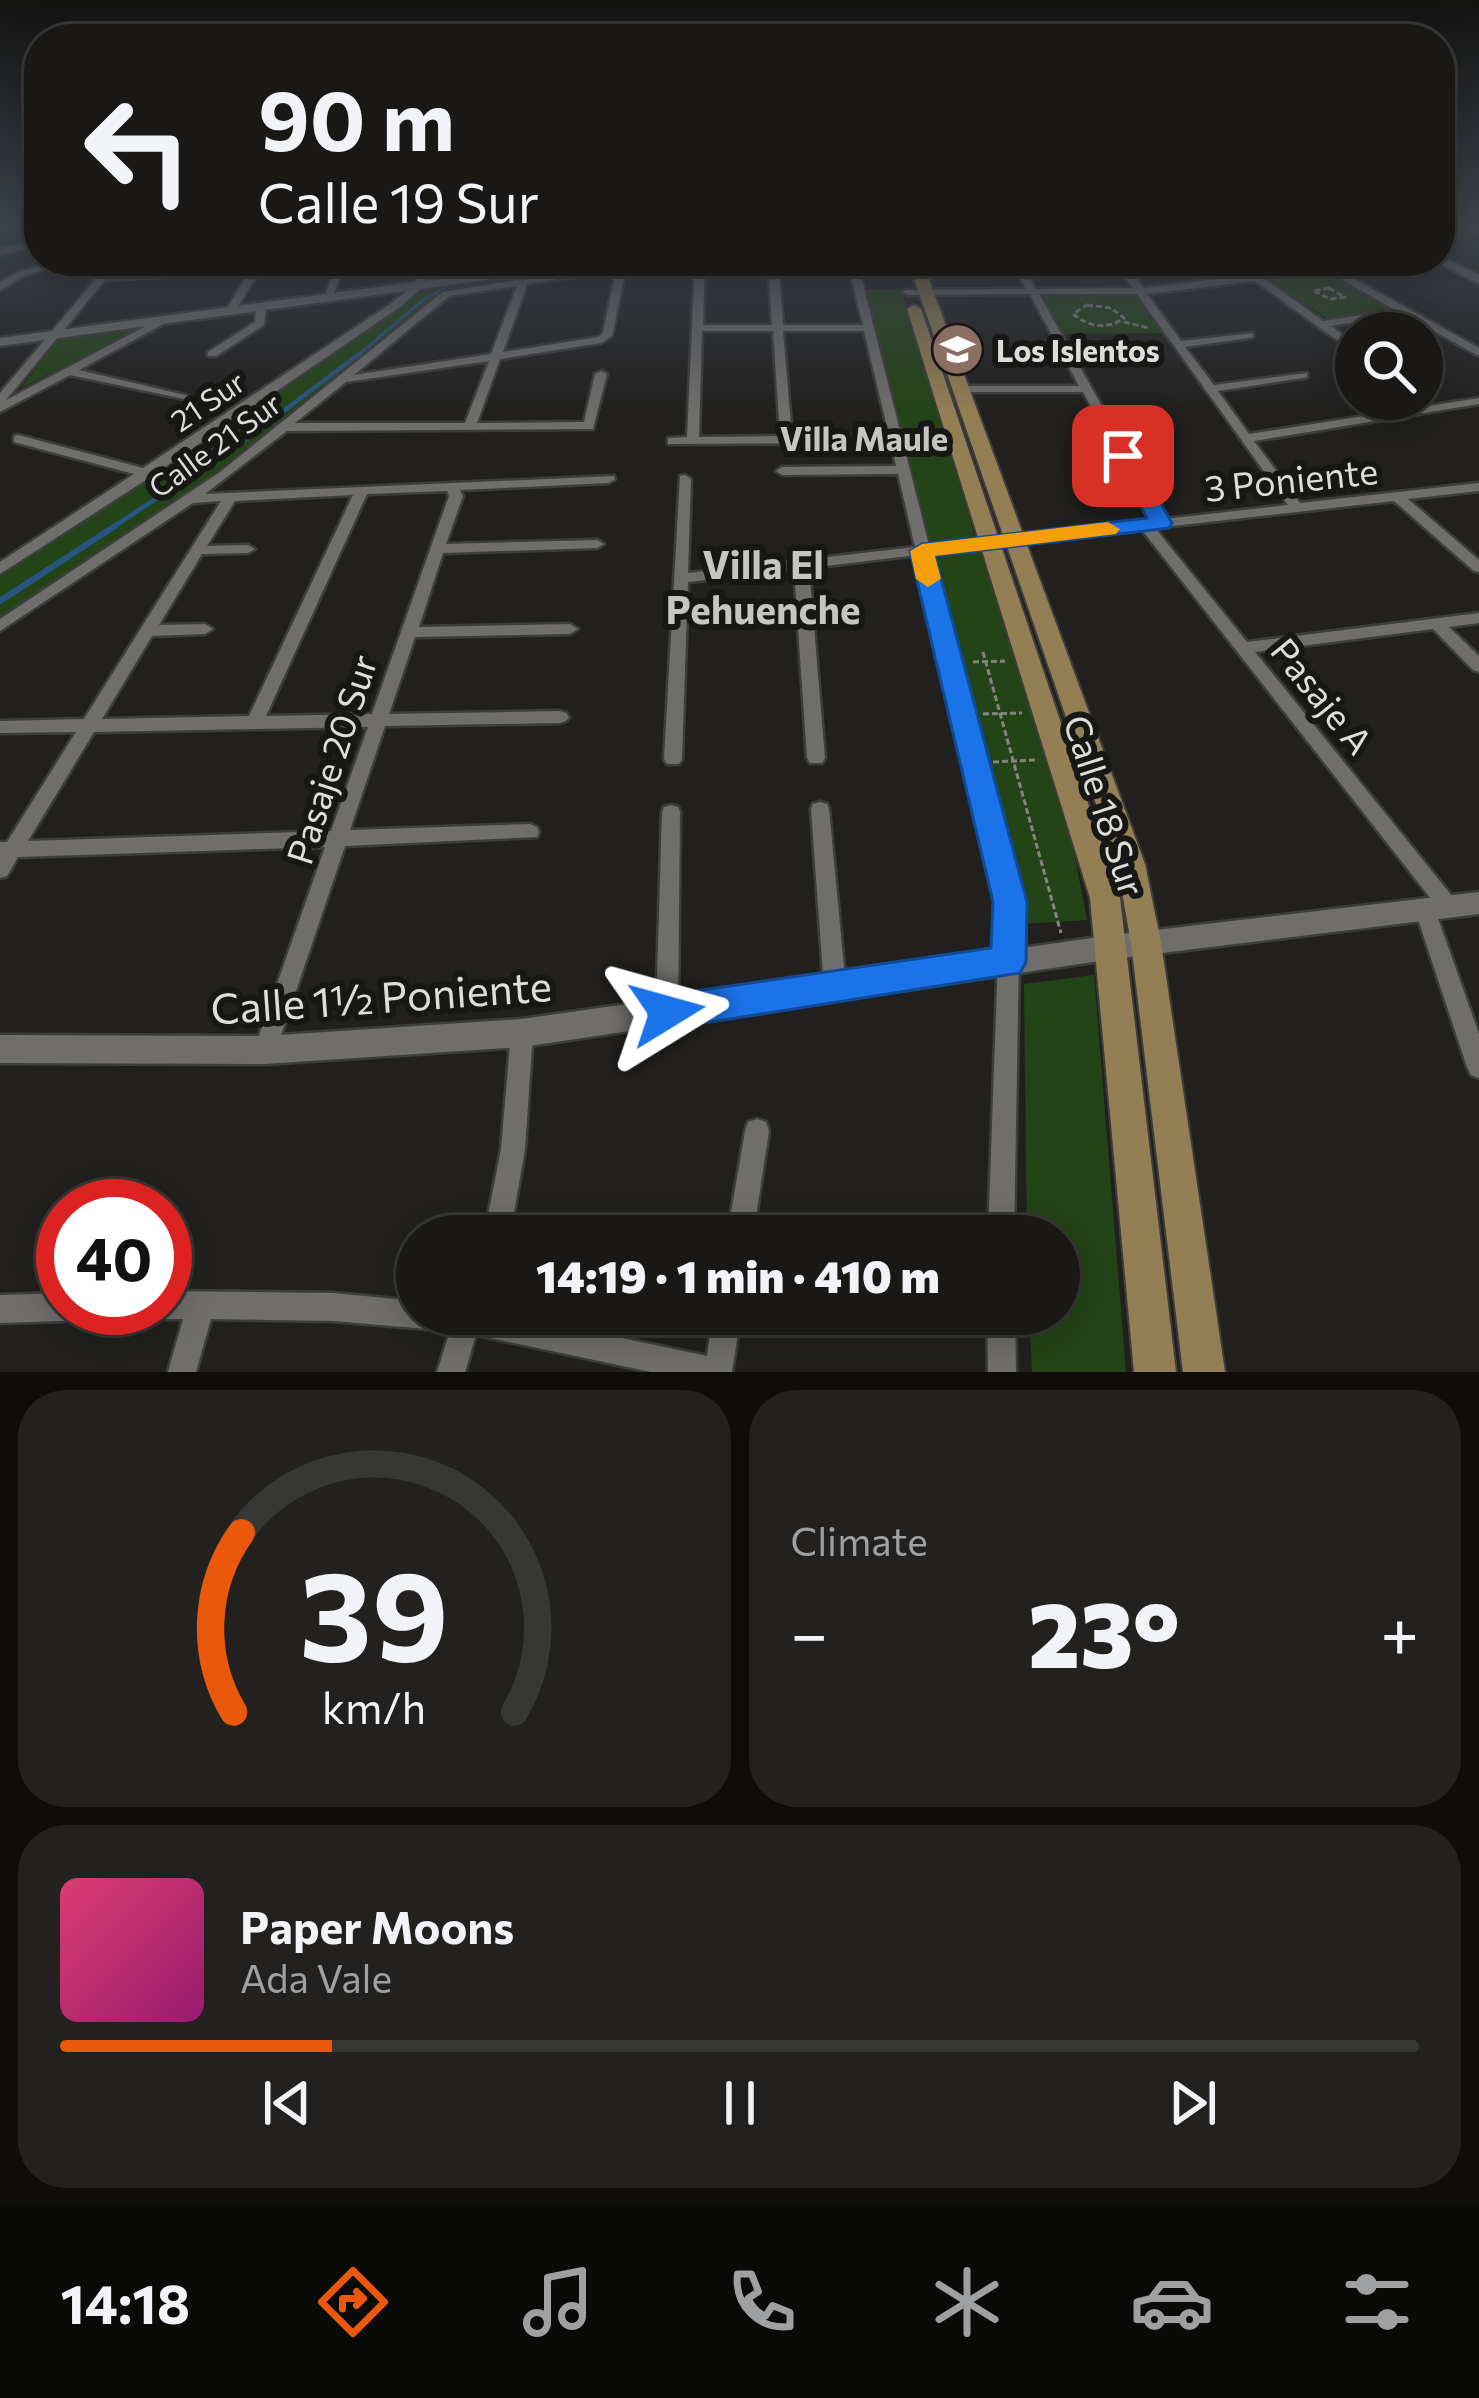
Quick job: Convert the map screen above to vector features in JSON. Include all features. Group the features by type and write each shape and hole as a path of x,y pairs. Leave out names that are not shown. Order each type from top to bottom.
{"main road":[{"name":"Calle 18 Sur","path":"912,285 960,389 1004,540 1031,661 1098,869 1129,945 1204,1372"},
{"name":"Calle 18 Sur","path":"916,285 1004,540 1131,864 1129,945 1155,1372"}],"street":[{"path":"0,404 96,285"},
{"path":"231,310 246,285"},
{"path":"327,298 332,285"},
{"path":"0,342 420,285"},
{"name":"21 Sur","path":"0,569 420,285"},
{"name":"Calle 21 Sur","path":"0,626 286,427 450,292 474,285"},
{"path":"470,426 518,285"},
{"path":"345,380 606,337 618,285"},
{"path":"693,441 699,285"},
{"path":"775,285 786,440"},
{"path":"857,285 1010,902 1002,1215"},
{"name":"Pasaje A","path":"1028,285 1153,524 1437,908 1479,1066"},
{"path":"1134,285 1296,507"},
{"path":"916,292 1138,291 1193,285"},
{"path":"1267,285 1335,333"},
{"path":"1359,285 1479,352"},
{"path":"212,354 260,323 261,307"},
{"path":"1323,324 1405,311"},
{"path":"0,404 163,320"},
{"path":"697,328 866,328"},
{"path":"1180,344 1249,335"},
{"path":"69,371 185,398"},
{"path":"286,427 590,426 601,374"},
{"path":"1210,388 1303,374"},
{"path":"960,389 1085,388"},
{"path":"1443,407 1479,401"},
{"path":"1247,438 1362,420"},
{"path":"18,439 147,473"},
{"path":"672,441 895,440"},
{"path":"782,471 902,470"},
{"path":"188,499 609,478"},
{"path":"673,760 685,479"},
{"name":"3 Poniente","path":"681,578 1479,487"},
{"name":"Pasaje 20 Sur","path":"266,1050 456,496 453,489"},
{"path":"255,722 362,491"},
{"path":"1398,496 1479,568"},
{"path":"0,870 6,849 230,499"},
{"path":"438,549 597,544"},
{"path":"198,550 248,549"},
{"path":"801,564 816,758"},
{"path":"1242,648 1479,618"},
{"path":"1438,625 1479,665"},
{"path":"148,631 205,629"},
{"path":"408,632 570,629"},
{"path":"0,728 560,717"},
{"path":"820,809 835,988"},
{"path":"667,1012 671,812"},
{"path":"6,849 530,832"},
{"name":"Calle 1½ Poniente","path":"0,1048 266,1050 522,1034 1066,953 1479,903"},
{"path":"501,1215 513,1149 522,1034"},
{"path":"743,1215 757,1131"},
{"path":"192,1305 396,1312"},
{"path":"182,1372 201,1305"},
{"path":"0,1309 36,1308"},
{"path":"451,1372 462,1335"},
{"path":"550,1335 718,1372 724,1335"},
{"path":"1001,1335 1002,1372"}],"path":[{"path":"1103,306 1124,318 1110,326 1086,323 1072,314 1076,308 1103,306"},
{"path":"185,398 240,411"},
{"path":"983,652 1066,953"},
{"path":"949,662 1031,661"},
{"path":"962,715 1048,713"},
{"path":"974,762 1063,759"}],"green space":[{"path":"485,285 441,292 211,477 0,624 0,577 425,290"},
{"path":"1275,285 1352,285 1390,307 1382,312 1335,312 1335,318"},
{"path":"901,289 975,536 1065,805 1087,920 1023,924 1005,837 863,290"},
{"path":"1127,293 1136,297 1165,333 1062,334 1040,294"},
{"path":"139,328 21,388 57,340"},
{"path":"1094,975 1126,1372 1032,1372 1030,1335 1080,1335 1080,1215 1027,1215 1024,984"}],"waterway":[{"path":"356,357 423,300 443,289"},
{"path":"110,529 245,440 359,354"},
{"path":"0,601 115,526"}],"slow traffic":[{"path":"928,579 922,551 1108,529"}],"place":[{"name":"Los Islentos","path":"957,349"}],"district":[{"name":"Villa Maule","path":"864,437"},
{"name":"Villa El Pehuenche","path":"763,586"}],"route":[{"path":"667,1012 1008,962 1010,902 922,551 1161,523 1123,456"}]}
